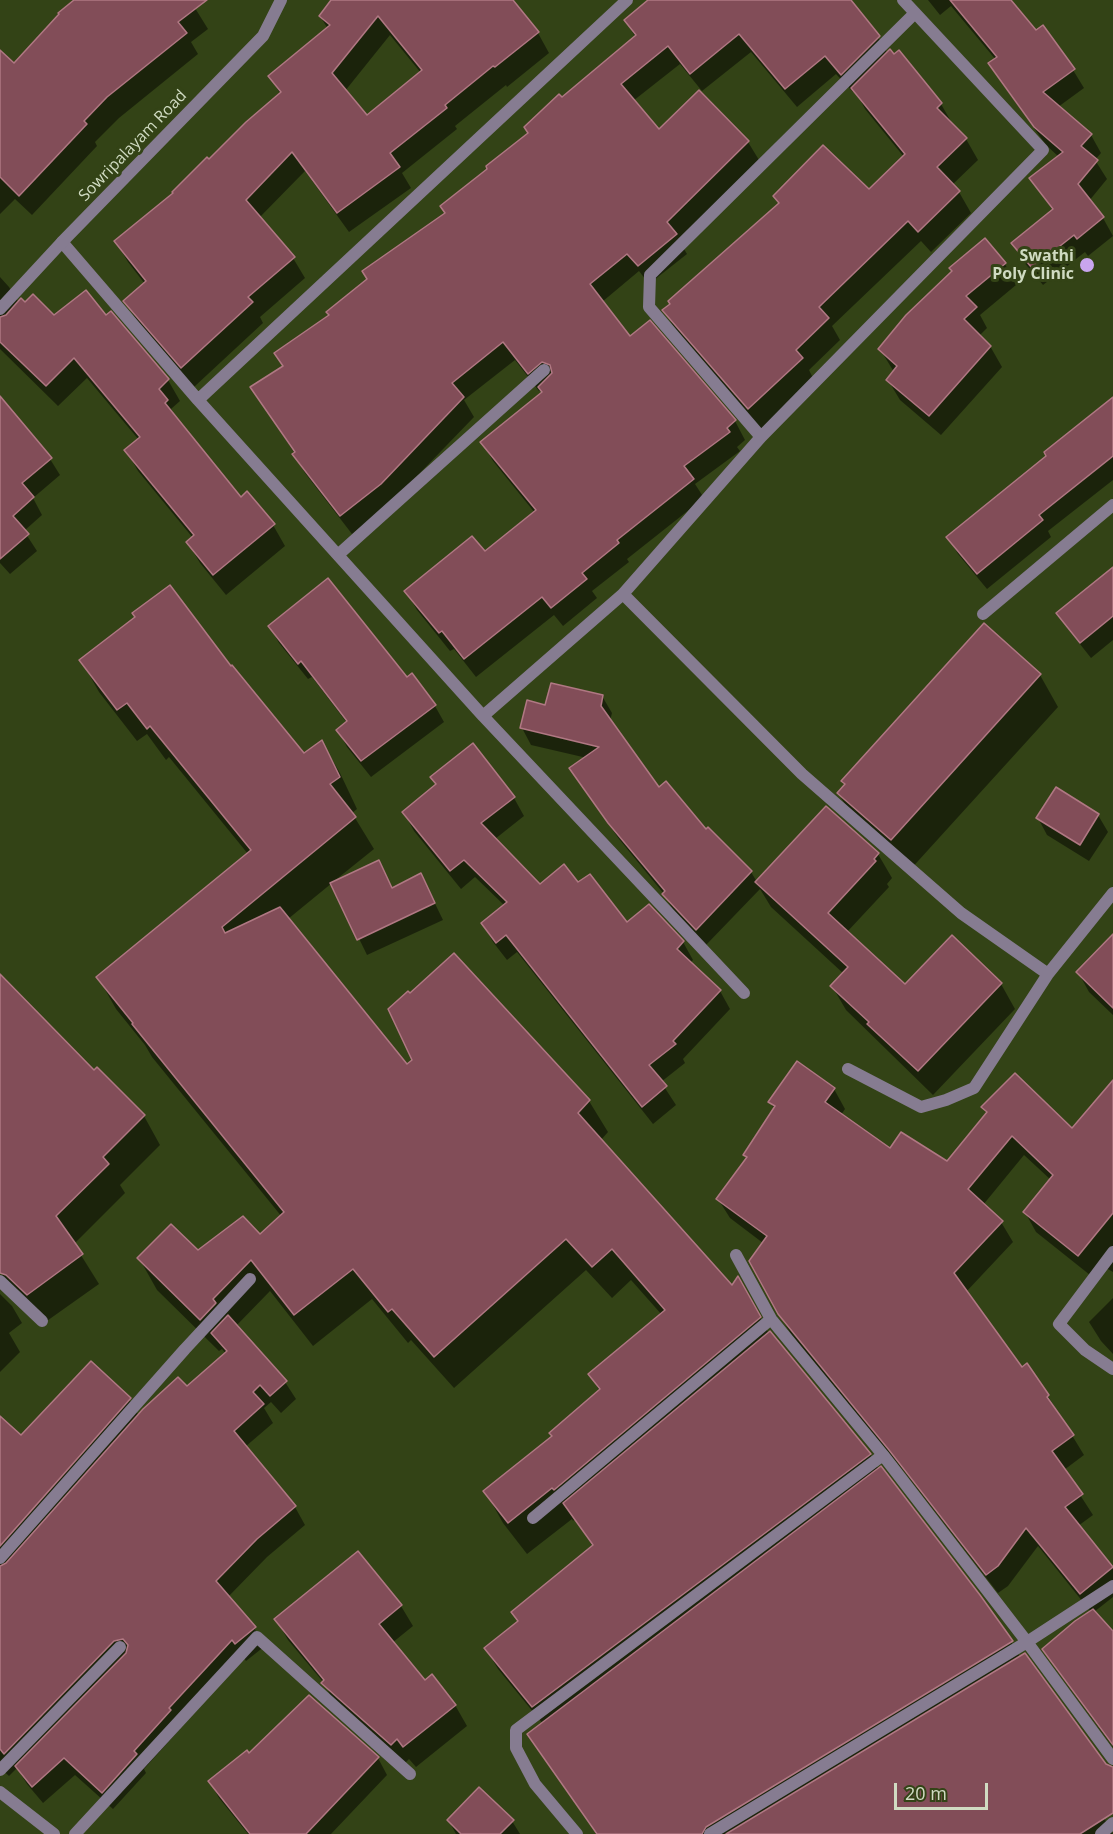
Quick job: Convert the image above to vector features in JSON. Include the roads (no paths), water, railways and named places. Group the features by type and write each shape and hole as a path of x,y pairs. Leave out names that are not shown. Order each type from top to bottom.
{"street":[{"name":"Sowripalayam Road","path":"0,309 62,242 263,36 281,0"},
{"path":"198,400 627,0"},
{"path":"483,716 623,594 761,437 1043,150 903,0"},
{"path":"761,437 650,307 650,275 915,13"},
{"path":"62,242 198,400 483,716 744,993"},
{"path":"339,554 544,370"},
{"path":"983,614 1113,505"},
{"path":"623,594 802,774 961,913 1048,974"},
{"path":"848,1069 921,1107 946,1100 974,1088 1048,974 1113,893"},
{"path":"1113,1252 1059,1324 1085,1350 1113,1369"},
{"path":"736,1255 771,1319 883,1455 1027,1642 1113,1760"},
{"path":"0,1558 185,1348 250,1279"},
{"path":"0,1281 42,1321"},
{"path":"533,1518 771,1319"},
{"path":"577,1834 535,1784 516,1748 516,1730 883,1455"},
{"path":"710,1834 1027,1642 1113,1586"},
{"path":"75,1834 257,1637 410,1774"},
{"path":"0,1770 120,1647"},
{"path":"0,1792 54,1834"},
{"path":"1101,1834 1113,1823"}],"place":[{"name":"Swathi Poly Clinic","path":"1087,265"}]}
